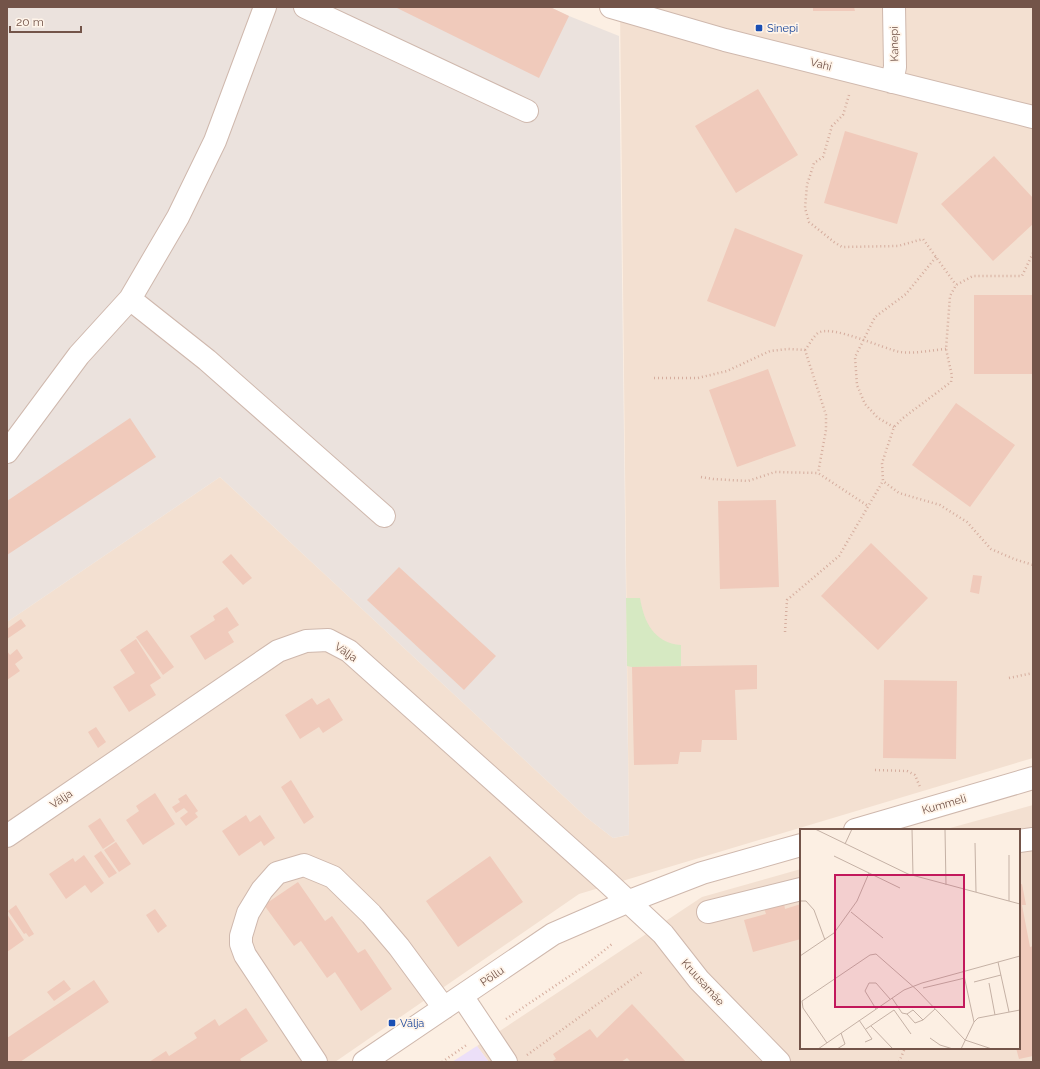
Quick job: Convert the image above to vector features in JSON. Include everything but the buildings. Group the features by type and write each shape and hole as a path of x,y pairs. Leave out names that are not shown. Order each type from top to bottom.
{"street":[{"path":"7,452 79,355 130,299 178,217 215,140 265,7"},
{"path":"305,7 527,111"},
{"name":"Kanepi","path":"892,82 895,66 894,7"},
{"name":"Vahi","path":"624,9 725,40 1033,116"},
{"path":"130,299 207,360 384,516"},
{"name":"Välja","path":"7,836 278,651 306,641 328,640 349,651 606,881 627,902"},
{"name":"Kummeli","path":"858,829 1033,778"},
{"path":"1020,841 1033,839"},
{"path":"627,902 702,873 800,845"},
{"path":"316,1062 245,955 241,944 240,936 248,913 262,890 277,873 304,865 333,877 371,914 399,947 444,1008"},
{"path":"708,912 800,889"},
{"name":"Põllu","path":"364,1062 553,934 627,902"},
{"name":"Kruusamäe","path":"627,902 663,934 699,980 779,1062"},
{"path":"462,996 487,1032 515,1060"}],"path":[{"path":"849,94 843,115 832,126 823,157 814,164 807,185 805,208 809,222 842,247 898,246 923,239 956,285"},
{"path":"785,632 788,600 839,556 883,481 882,463 894,427 903,418 951,382 952,376 946,349 950,296 956,285 973,276 1022,276 1033,253"},
{"path":"894,427 878,418 865,404 857,385 855,357 874,317 906,294 936,257"},
{"path":"804,350 822,331 848,334 901,352 946,349"},
{"path":"654,378 698,378 727,371 758,355 770,351 788,349 804,350"},
{"path":"804,350 826,415 826,430 818,473"},
{"path":"702,477 748,481 775,472 818,473 868,506"},
{"path":"883,481 899,493 940,505 966,522 991,548 1014,559 1033,565"},
{"path":"1008,678 1033,673"},
{"path":"874,770 907,771 915,775 920,788"},
{"path":"442,1062 586,965 612,944"},
{"path":"515,1060 642,972"},
{"path":"899,1062 905,1049"}],"shaded area":[{"path":"7,7 550,7 619,36 629,835 613,838 586,817 220,477 7,622"},
{"path":"620,7 1033,7 1033,758 579,894 335,1062 7,1062 7,622 220,477 586,817 613,838 629,835"},
{"path":"1033,805 1033,1062 489,1062 477,1046 702,897 800,869 800,1049 1020,1049 1020,829 947,829"},
{"path":"477,1046 489,1062 452,1062"}],"green space":[{"path":"626,598 640,598 644,615 657,636 672,643 681,645 681,666 627,666"}],"place":[{"name":"Sinepi","path":"759,28"},
{"name":"Välja","path":"392,1023"}]}
